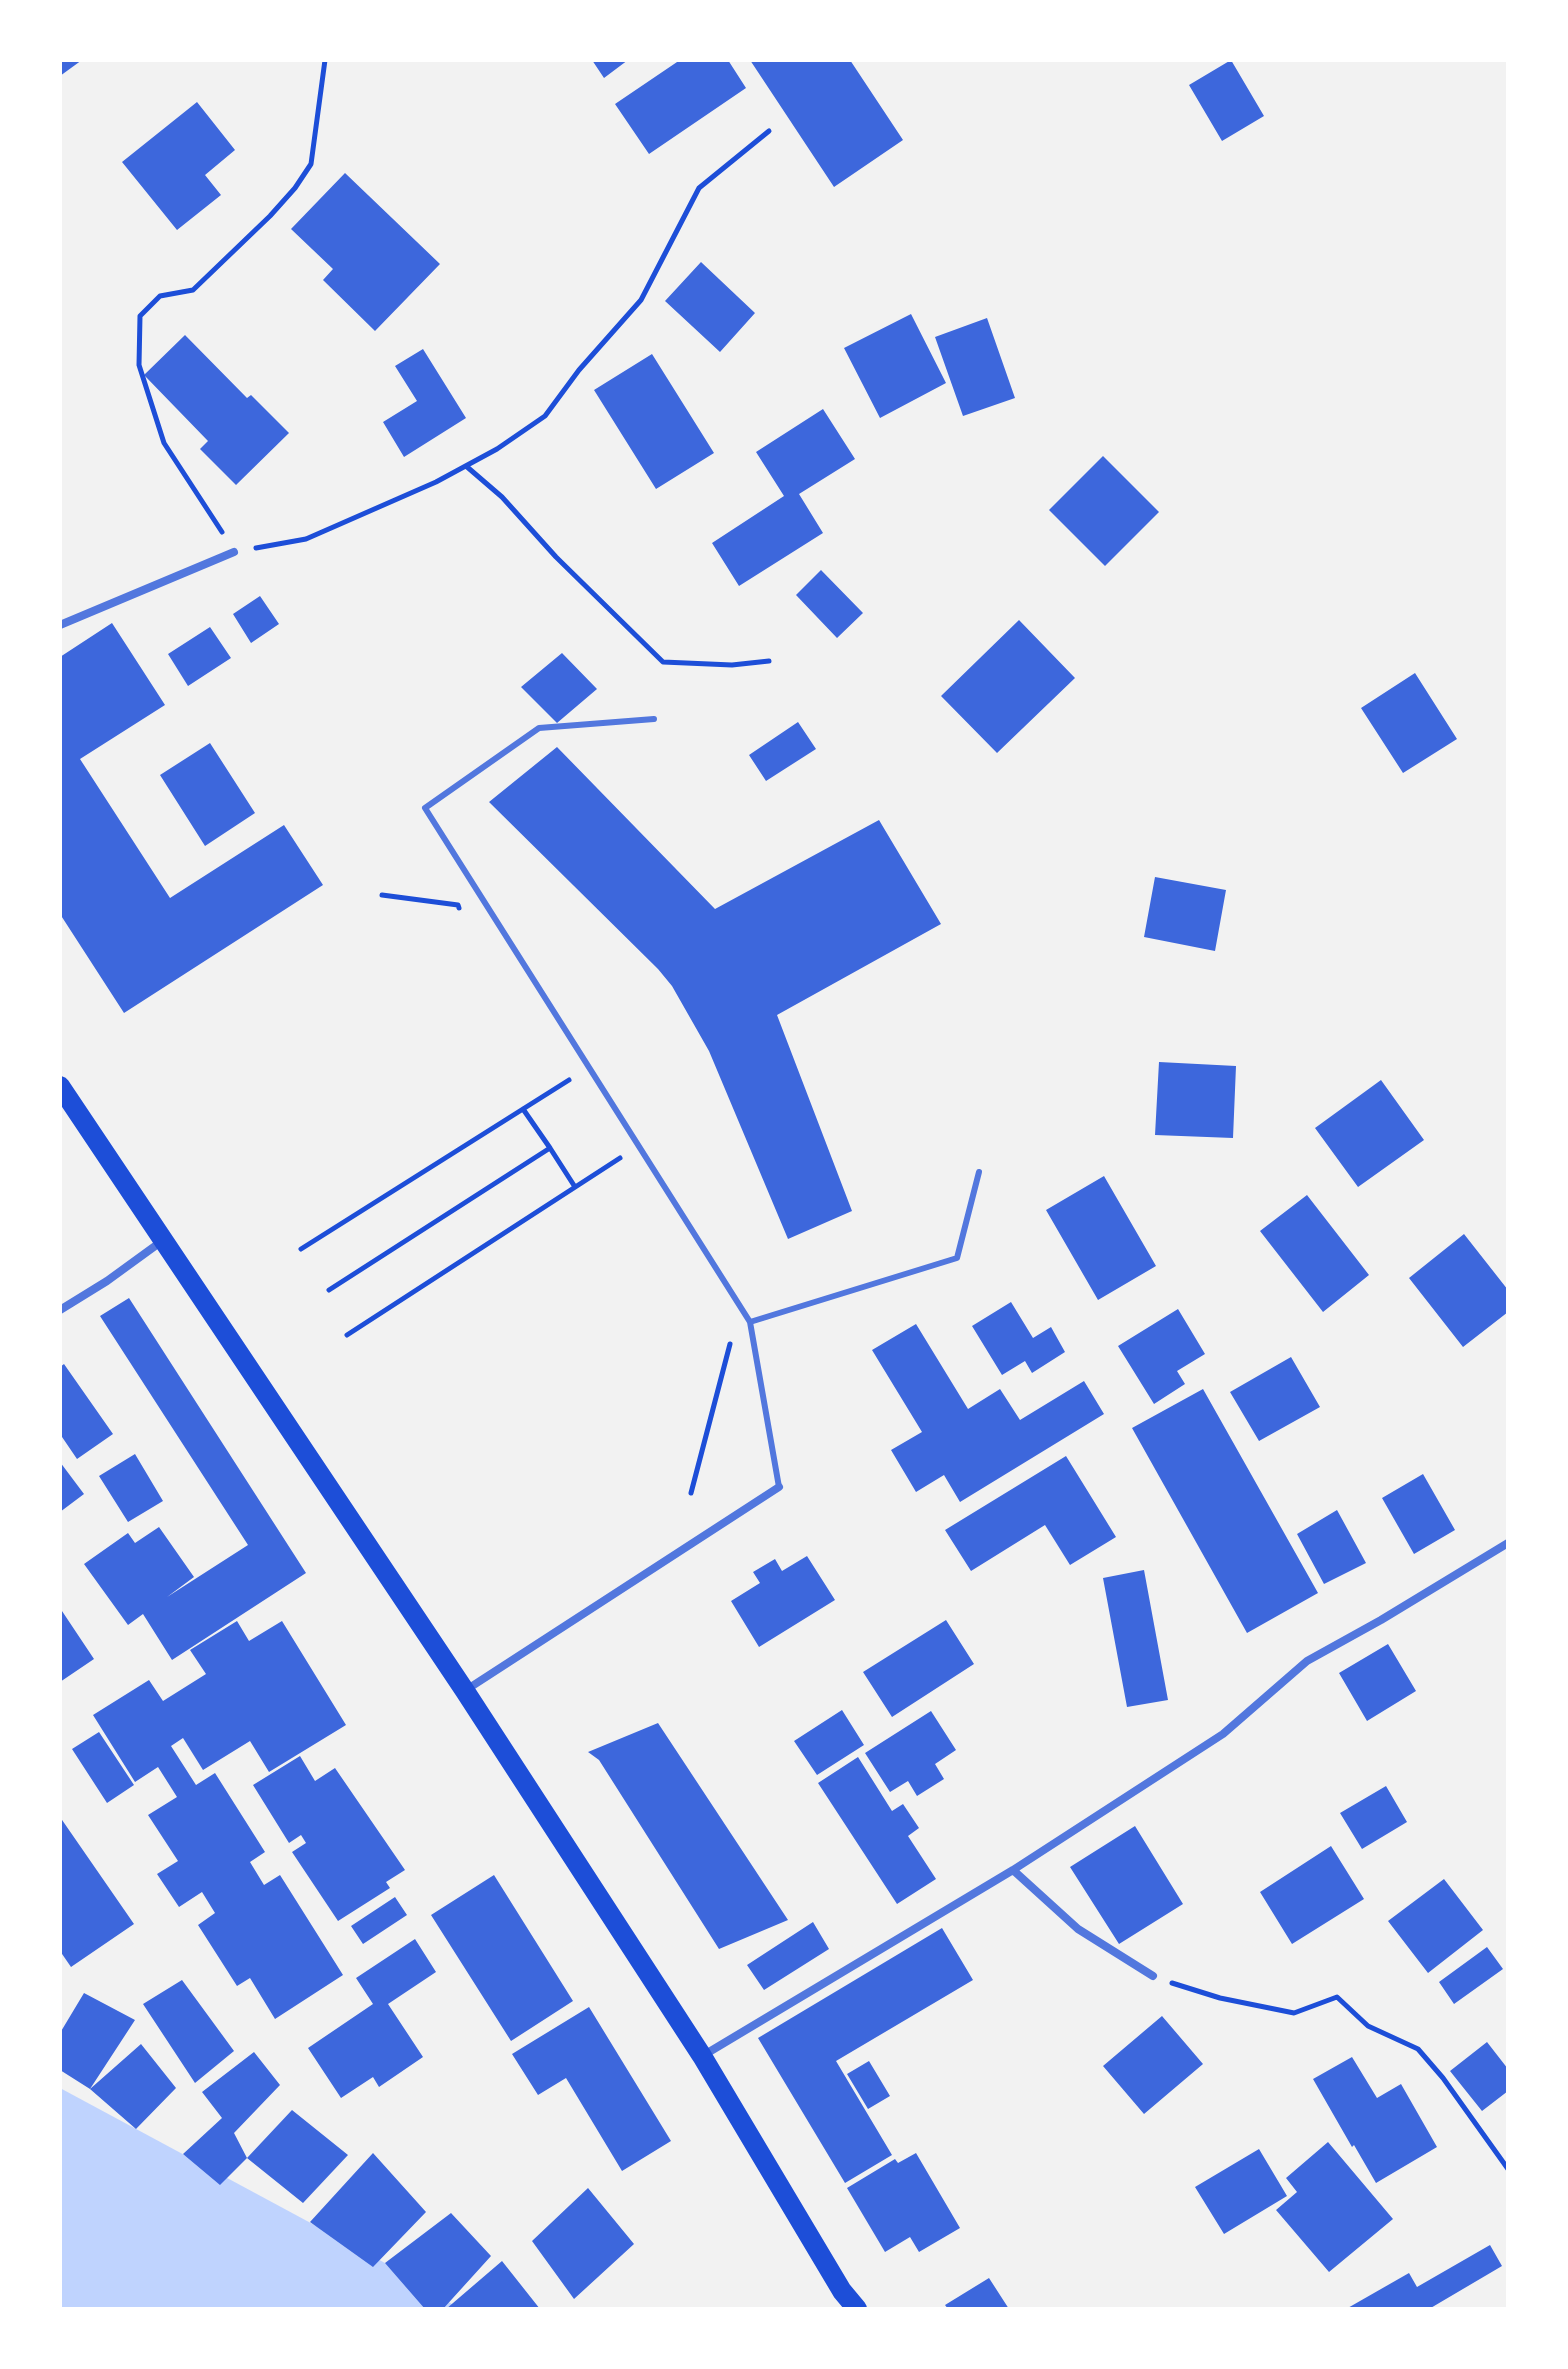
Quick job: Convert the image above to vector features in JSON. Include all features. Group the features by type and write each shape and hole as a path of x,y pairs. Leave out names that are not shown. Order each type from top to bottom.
{"main road":[{"path":"60,1086 465,1691 702,2056 842,2291 857,2309"}],"street":[{"path":"60,625 234,552"},
{"path":"60,1310 107,1281 163,1240"},
{"path":"465,1691 779,1487"},
{"path":"702,2056 1013,1870 1223,1734 1307,1661 1508,1543"},
{"path":"1013,1870 1078,1929 1153,1976"}],"lane":[{"path":"654,719 539,728 425,808 750,1322 779,1487"},
{"path":"750,1322 957,1258 979,1172"}],"path":[{"path":"325,60 311,164 295,188 193,290 160,296 140,316 139,365 164,443 234,552 306,539 436,482 497,449 545,416 579,370 641,300 699,188 769,131"},
{"path":"466,466 502,497 556,557 663,662 732,665 769,661"},
{"path":"382,895 458,905 466,919"},
{"path":"301,1249 569,1080"},
{"path":"523,1109 575,1187"},
{"path":"329,1290 550,1148"},
{"path":"347,1335 620,1158"},
{"path":"691,1493 734,1330"},
{"path":"1153,1976 1220,1998 1294,2013 1337,1997 1368,2026 1418,2049 1443,2078 1508,2169"}],"water":[{"path":"60,2088 385,2263 460,2309 60,2309"}],"building":[{"path":"60,60 82,60 60,76"},
{"path":"592,60 628,60 604,78"},
{"path":"680,60 728,60 746,88 649,154 615,104"},
{"path":"750,60 850,60 903,140 834,187"},
{"path":"1231,60 1264,116 1222,141 1189,85"},
{"path":"197,102 235,150 205,175 221,195 177,230 122,162"},
{"path":"345,173 440,264 375,331 323,280 333,269 291,229"},
{"path":"701,262 755,313 720,352 665,301"},
{"path":"911,314 946,383 880,418 844,348"},
{"path":"987,318 1015,398 963,416 935,337"},
{"path":"185,335 247,398 251,395 289,433 236,485 200,449 208,441 144,375"},
{"path":"423,349 466,418 404,457 383,422 417,401 395,366"},
{"path":"652,354 714,453 656,489 594,390"},
{"path":"823,409 855,459 799,494 823,533 739,586 712,543 784,496 756,452"},
{"path":"1103,456 1159,512 1105,566 1049,510"},
{"path":"821,570 863,613 837,638 796,595"},
{"path":"260,596 279,624 251,643 233,614"},
{"path":"1019,620 1075,678 997,753 941,696"},
{"path":"112,623 165,705 80,759 170,898 284,825 323,885 124,1013 60,914 60,657"},
{"path":"210,627 231,658 188,686 168,654"},
{"path":"562,653 597,689 557,723 521,687"},
{"path":"1415,673 1457,739 1403,773 1361,708"},
{"path":"798,722 816,749 766,781 749,755"},
{"path":"210,743 255,813 205,846 160,775"},
{"path":"557,747 715,909 879,820 941,924 777,1015 852,1211 788,1239 709,1051 672,986 489,802"},
{"path":"1155,877 1226,890 1215,951 1144,937"},
{"path":"1159,1062 1236,1066 1233,1138 1155,1135"},
{"path":"1381,1080 1424,1140 1358,1187 1315,1128"},
{"path":"1104,1176 1156,1266 1098,1300 1046,1210"},
{"path":"1307,1195 1369,1275 1323,1312 1260,1231"},
{"path":"1464,1234 1508,1290 1508,1312 1463,1347 1409,1278"},
{"path":"129,1298 306,1573 172,1660 143,1614 128,1625 84,1564 128,1533 135,1543 159,1527 194,1577 167,1597 248,1545 100,1316"},
{"path":"1011,1302 1033,1338 1051,1327 1065,1352 1032,1373 1025,1361 1002,1375 972,1326"},
{"path":"1178,1309 1205,1354 1177,1371 1185,1384 1154,1404 1118,1346"},
{"path":"916,1324 968,1409 1000,1389 1020,1420 1084,1381 1104,1414 960,1502 944,1475 916,1492 891,1450 922,1432 872,1350"},
{"path":"1291,1357 1320,1407 1259,1441 1230,1392"},
{"path":"64,1364 113,1434 77,1459 60,1434 60,1367"},
{"path":"1203,1389 1318,1593 1247,1633 1132,1428"},
{"path":"135,1454 163,1501 128,1522 99,1476"},
{"path":"1066,1456 1116,1537 1070,1565 1045,1525 971,1571 945,1530"},
{"path":"60,1462 84,1494 60,1512"},
{"path":"1423,1474 1455,1530 1414,1554 1382,1498"},
{"path":"1337,1510 1366,1563 1324,1584 1297,1534"},
{"path":"807,1556 835,1600 759,1647 731,1601 760,1583 753,1572 775,1559 782,1571"},
{"path":"1144,1570 1168,1700 1127,1707 1103,1578"},
{"path":"60,1608 94,1659 60,1682"},
{"path":"946,1620 974,1664 892,1717 863,1672"},
{"path":"237,1621 249,1641 282,1621 346,1725 269,1772 250,1741 203,1770 183,1738 171,1746 196,1785 215,1773 265,1852 250,1862 264,1885 280,1875 343,1975 275,2019 250,1978 237,1986 198,1925 215,1913 202,1892 179,1907 157,1874 178,1861 148,1815 177,1797 158,1767 135,1782 93,1715 149,1680 163,1701 206,1674 190,1650"},
{"path":"1388,1644 1416,1691 1367,1721 1339,1673"},
{"path":"842,1710 864,1745 817,1775 794,1741"},
{"path":"931,1711 956,1750 935,1764 944,1779 917,1796 908,1781 890,1792 865,1753"},
{"path":"658,1723 788,1920 719,1949 599,1760 588,1752"},
{"path":"99,1732 134,1785 107,1803 72,1749"},
{"path":"300,1756 315,1781 335,1768 405,1870 386,1882 390,1888 338,1921 292,1852 306,1843 301,1835 289,1843 253,1785"},
{"path":"858,1757 892,1811 903,1804 919,1828 908,1836 936,1879 897,1904 818,1783"},
{"path":"1386,1786 1407,1822 1362,1849 1340,1813"},
{"path":"60,1817 134,1924 71,1967 60,1951"},
{"path":"1135,1826 1183,1904 1119,1944 1070,1867"},
{"path":"1331,1846 1364,1899 1292,1944 1260,1892"},
{"path":"494,1875 573,2001 511,2041 431,1915"},
{"path":"1444,1879 1483,1930 1428,1973 1388,1921"},
{"path":"395,1897 407,1915 363,1944 351,1926"},
{"path":"813,1922 829,1949 764,1990 747,1965"},
{"path":"942,1928 973,1980 836,2061 892,2155 845,2183 758,2038"},
{"path":"415,1939 436,1972 388,2004 423,2057 379,2087 373,2077 341,2098 308,2048 373,2004 356,1978"},
{"path":"1487,1947 1503,1969 1454,2004 1439,1982"},
{"path":"182,1980 234,2051 195,2083 143,2004"},
{"path":"84,1993 135,2020 90,2089 60,2070 60,2033"},
{"path":"589,2007 671,2141 622,2171 566,2078 538,2095 512,2054"},
{"path":"1162,2016 1203,2064 1144,2114 1103,2066"},
{"path":"1487,2042 1508,2069 1508,2091 1482,2111 1450,2071"},
{"path":"141,2044 176,2088 136,2129 90,2089"},
{"path":"254,2052 280,2085 234,2133 247,2158 220,2185 183,2154 222,2118 202,2092"},
{"path":"1352,2057 1377,2098 1401,2084 1437,2147 1376,2183 1313,2079"},
{"path":"869,2061 890,2096 868,2109 847,2074"},
{"path":"292,2110 348,2155 303,2203 247,2158"},
{"path":"1328,2142 1393,2219 1329,2272 1276,2210 1297,2192 1286,2178"},
{"path":"1259,2149 1287,2196 1224,2234 1195,2187"},
{"path":"373,2153 426,2212 373,2267 310,2222"},
{"path":"916,2153 960,2228 919,2252 910,2237 885,2252 847,2188 895,2159 898,2163"},
{"path":"588,2188 634,2244 574,2299 532,2241"},
{"path":"451,2213 491,2256 443,2309 425,2309 385,2263"},
{"path":"1490,2245 1502,2266 1429,2309 1346,2309 1409,2273 1417,2287"},
{"path":"502,2261 540,2309 446,2309"},
{"path":"989,2278 1009,2309 948,2309 945,2305"}]}
